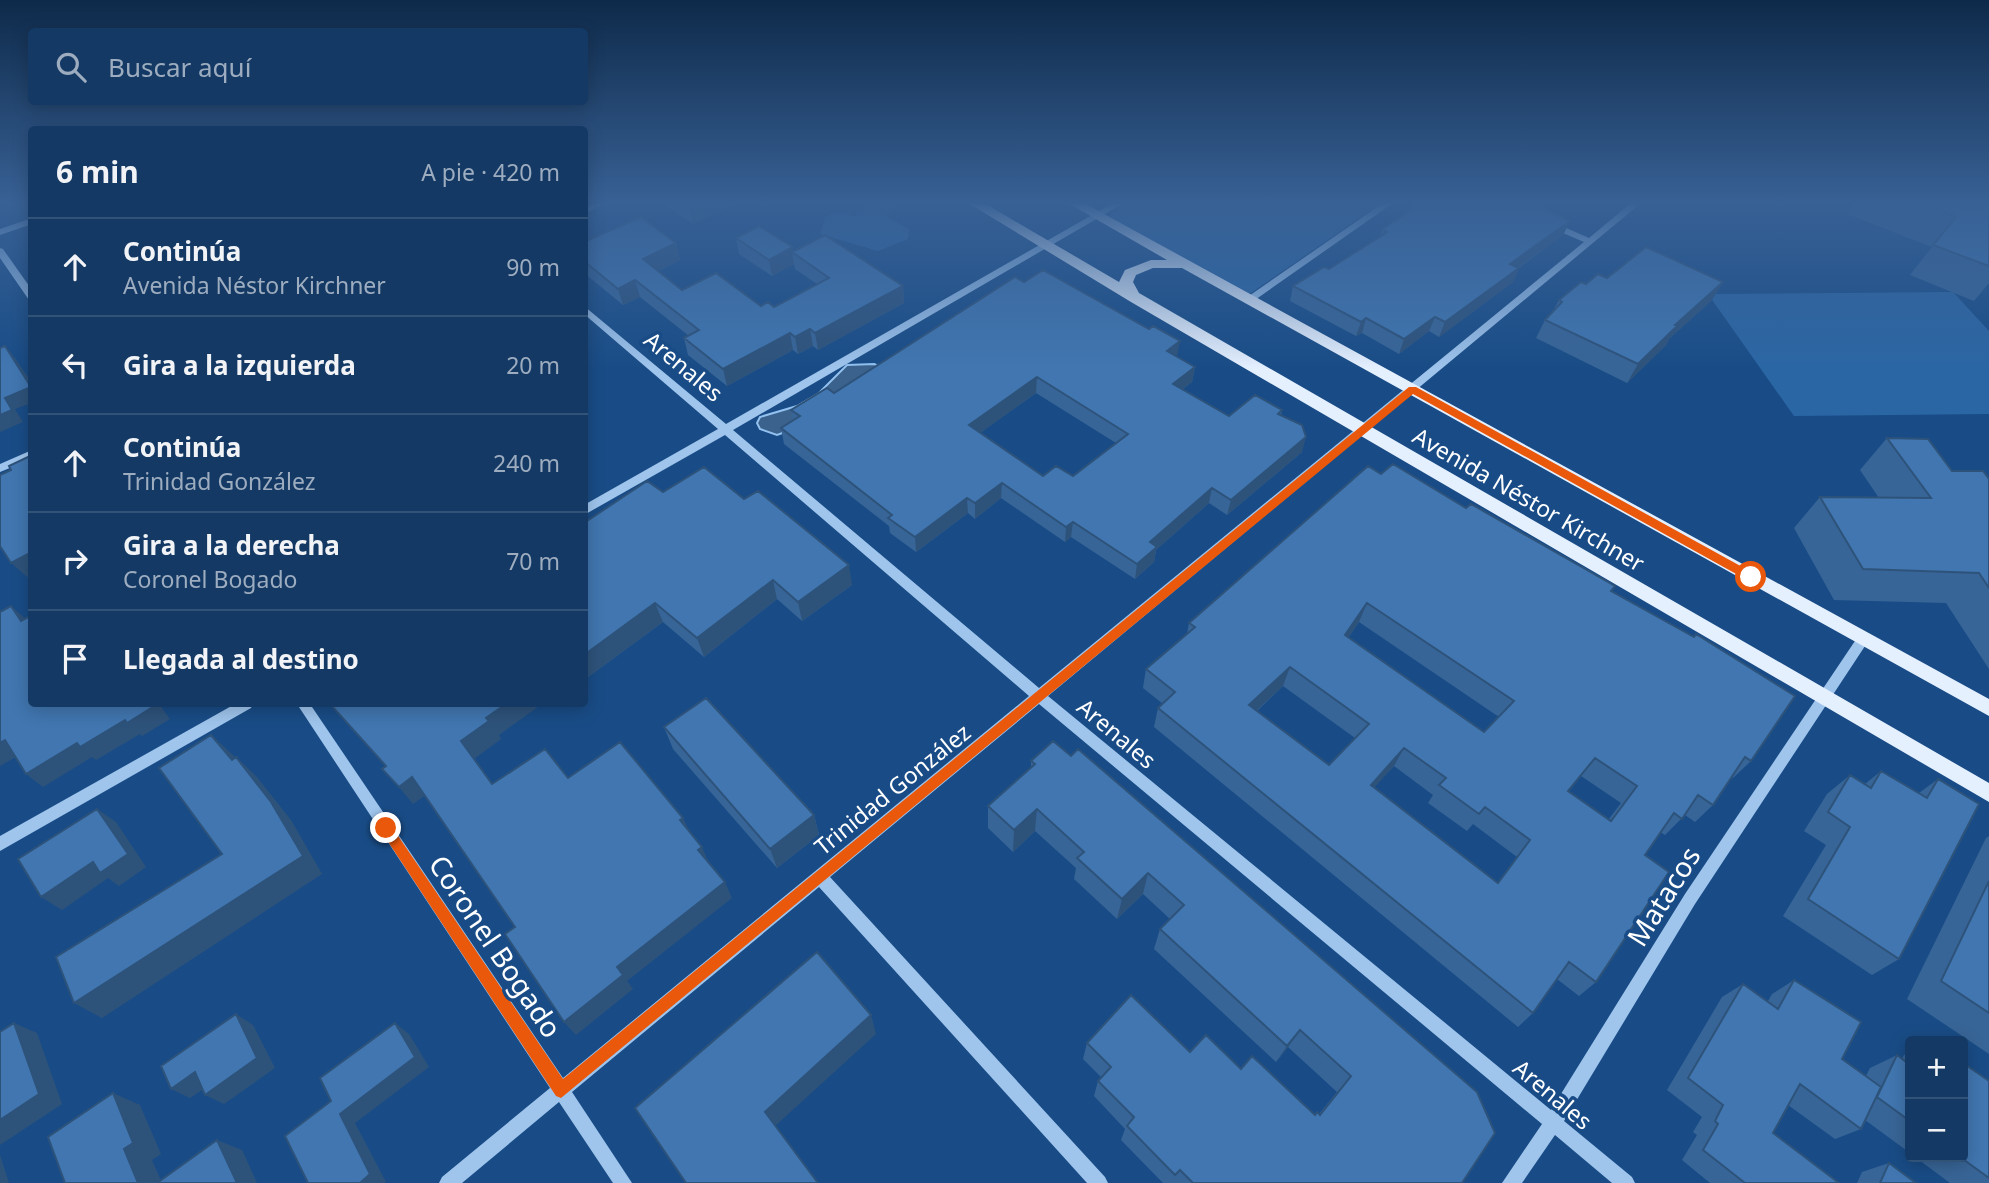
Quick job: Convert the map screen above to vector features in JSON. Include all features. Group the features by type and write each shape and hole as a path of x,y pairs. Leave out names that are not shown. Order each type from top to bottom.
{"main road":[{"name":"Avenida Néstor Kirchner","path":"1067,258 1989,793"},
{"name":"Avenida Néstor Kirchner","path":"1173,258 1989,708"},
{"path":"1136,299 1126,282 1130,273 1151,264 1185,265"}],"street":[{"path":"5,258 28,292"},
{"path":"588,509 1025,258"},
{"path":"1249,300 1310,258"},
{"name":"Trinidad González","path":"449,1183 1572,258"},
{"name":"Arenales","path":"588,312 1040,696 1626,1183"},
{"path":"0,468 28,456"},
{"name":"Matacos","path":"1511,1183 1554,1122 1690,899 1863,639"},
{"path":"0,844 241,707"},
{"name":"Coronel Bogado","path":"305,707 623,1183"},
{"path":"820,877 1099,1183"}],"shaded area":[{"path":"1181,258 1301,258 1248,295"},
{"path":"1953,292 1989,331 1989,414 1794,416 1708,294"},
{"path":"874,364 883,368 788,431 777,435 760,429 757,423 760,417 797,406 819,393 847,365"}],"building":[{"path":"588,258 645,258 682,290 716,273 761,306 768,302 774,307 829,278 801,258 860,258 903,286 815,333 810,329 795,337 790,333 723,369 684,338 699,330 635,280 618,289 588,264"},
{"path":"1346,258 1518,258 1510,264 1519,268 1445,322 1435,317 1404,339 1366,318 1361,322 1293,286 1324,267 1329,269"},
{"path":"1632,258 1671,258 1723,282 1675,325 1677,326 1638,364 1545,320 1562,302 1559,300 1581,282 1586,284 1598,274 1607,278"},
{"path":"1968,258 1989,258 1989,266"},
{"path":"1043,270 1149,329 1153,326 1180,341 1167,351 1195,367 1173,384 1229,416 1255,395 1282,410 1278,414 1302,425 1306,437 1231,500 1212,488 1150,542 1157,547 1137,564 1073,522 1066,527 1002,483 975,503 967,498 915,537 888,518 892,515 781,428 800,416 791,410 827,388 834,393 1015,277 1024,282","holes":["1037,377 1128,434 1073,476 1056,466 1043,476 969,425"]},
{"path":"5,346 28,382 28,388 5,398 12,410 0,415 0,348"},
{"path":"1887,438 1928,439 1952,471 1983,471 1989,479 1989,588 1979,573 1863,569 1820,497 1931,498"},
{"path":"28,457 28,554 11,563 0,546 0,475 11,470 9,466"},
{"path":"1393,464 1466,508 1471,504 1615,586 1611,591 1694,637 1696,634 1795,696 1751,761 1745,757 1713,805 1698,795 1682,819 1674,813 1645,855 1669,872 1596,982 1569,962 1533,1013 1158,708 1175,692 1146,669 1195,627 1189,623 1368,466 1381,474","holes":["1367,603 1514,701 1484,732 1345,635","1290,667 1369,724 1329,765 1249,705","1404,748 1446,778 1439,785 1479,814 1485,807 1530,840 1498,883 1371,785","1595,758 1637,786 1611,821 1568,791"]},
{"path":"704,467 744,499 758,491 849,565 798,602 773,580 697,638 655,603 588,652 588,520 647,481 663,492"},
{"path":"11,606 21,621 28,617 28,707 153,707 80,747 77,743 26,774 5,740 0,743 0,612"},
{"path":"706,698 814,815 770,849 664,727"},
{"path":"333,707 502,707 486,718 489,721 461,741 492,784 545,749 568,778 620,742 683,818 680,820 702,847 698,850 725,882 617,967 623,975 564,1022 505,934 515,927 412,777 399,787 382,769 386,766"},
{"path":"211,735 232,760 236,757 271,802 303,856 74,1003 56,957 222,854 159,768"},
{"path":"1053,741 1071,756 1078,749 1477,1092 1495,1133 1462,1183 1193,1183 1180,1170 1175,1175 1127,1126 1134,1117 1098,1081 1111,1067 1087,1043 1131,995 1190,1052 1206,1035 1241,1069 1252,1056 1315,1115 1317,1112 1320,1115 1351,1076 1300,1030 1287,1046 1160,929 1184,905 1148,873 1122,899 1077,858 1084,852 1037,809 1014,830 988,806 1035,764 1031,761"},
{"path":"1881,771 1927,798 1938,779 1979,804 1899,959 1808,899 1850,827 1828,812 1850,775 1871,788"},
{"path":"97,809 128,854 100,873 93,862 41,897 18,859"},
{"path":"1989,881 1989,1013 1941,981"},
{"path":"817,952 871,1015 765,1112 818,1183 686,1183 635,1108"},
{"path":"1794,980 1861,1022 1842,1059 1881,1087 1861,1129 1800,1084 1773,1133 1839,1183 1745,1183 1703,1150 1718,1124 1715,1121 1723,1105 1688,1078 1743,984 1778,1009"},
{"path":"236,1014 257,1058 205,1095 195,1072 171,1089 161,1066"},
{"path":"14,1023 39,1094 0,1120 0,1032"},
{"path":"395,1023 415,1057 340,1114 370,1174 360,1183 308,1183 285,1136 331,1101 320,1078"},
{"path":"1897,1055 1905,1061 1905,1117 1877,1097"},
{"path":"1968,1066 1989,1081 1989,1178 1967,1162"},
{"path":"113,1093 133,1143 124,1149 138,1183 65,1183 48,1137"},
{"path":"217,1140 237,1183 157,1183"},
{"path":"1889,1163 1916,1183 1880,1183"}],"route":[{"path":"386,828 561,1090 1413,390 1751,577"}]}
